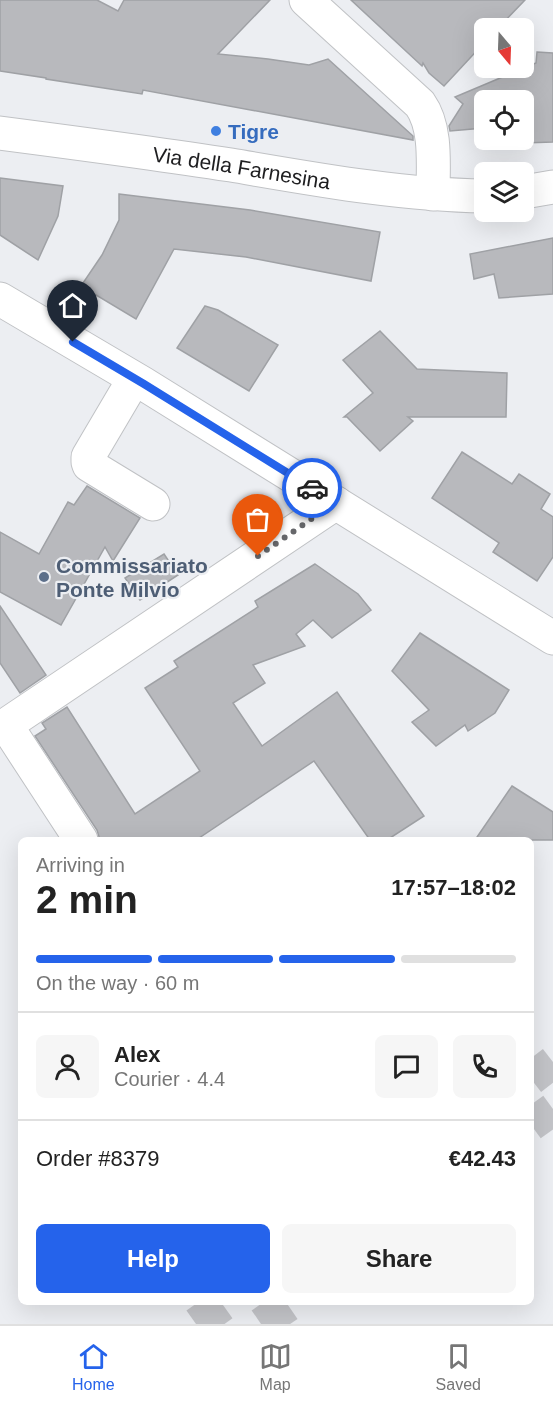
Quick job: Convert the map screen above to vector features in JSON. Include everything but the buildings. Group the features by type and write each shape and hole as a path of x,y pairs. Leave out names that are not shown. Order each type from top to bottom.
{"street":[{"path":"306,0 424,110 431,137 433,194"},
{"name":"Via della Farnesina","path":"0,133 203,160 321,180 433,194 474,195"},
{"path":"534,190 553,187"},
{"path":"2,303 134,379 553,638"},
{"path":"134,379 88,457 88,462 89,465 153,504"},
{"path":"79,837 5,719 336,502"}],"tunnel":[{"path":"534,1077 553,1062"},
{"path":"534,1123 553,1109"},
{"path":"196,1324 223,1305"},
{"path":"261,1324 289,1305"}],"way so far":[{"path":"258,556 336,502 312,488"}],"place":[{"name":"Tigre","path":"216,131"},
{"name":"Commissariato Ponte Milvio","path":"44,577"}],"route":[{"path":"73,342 312,488"}]}
